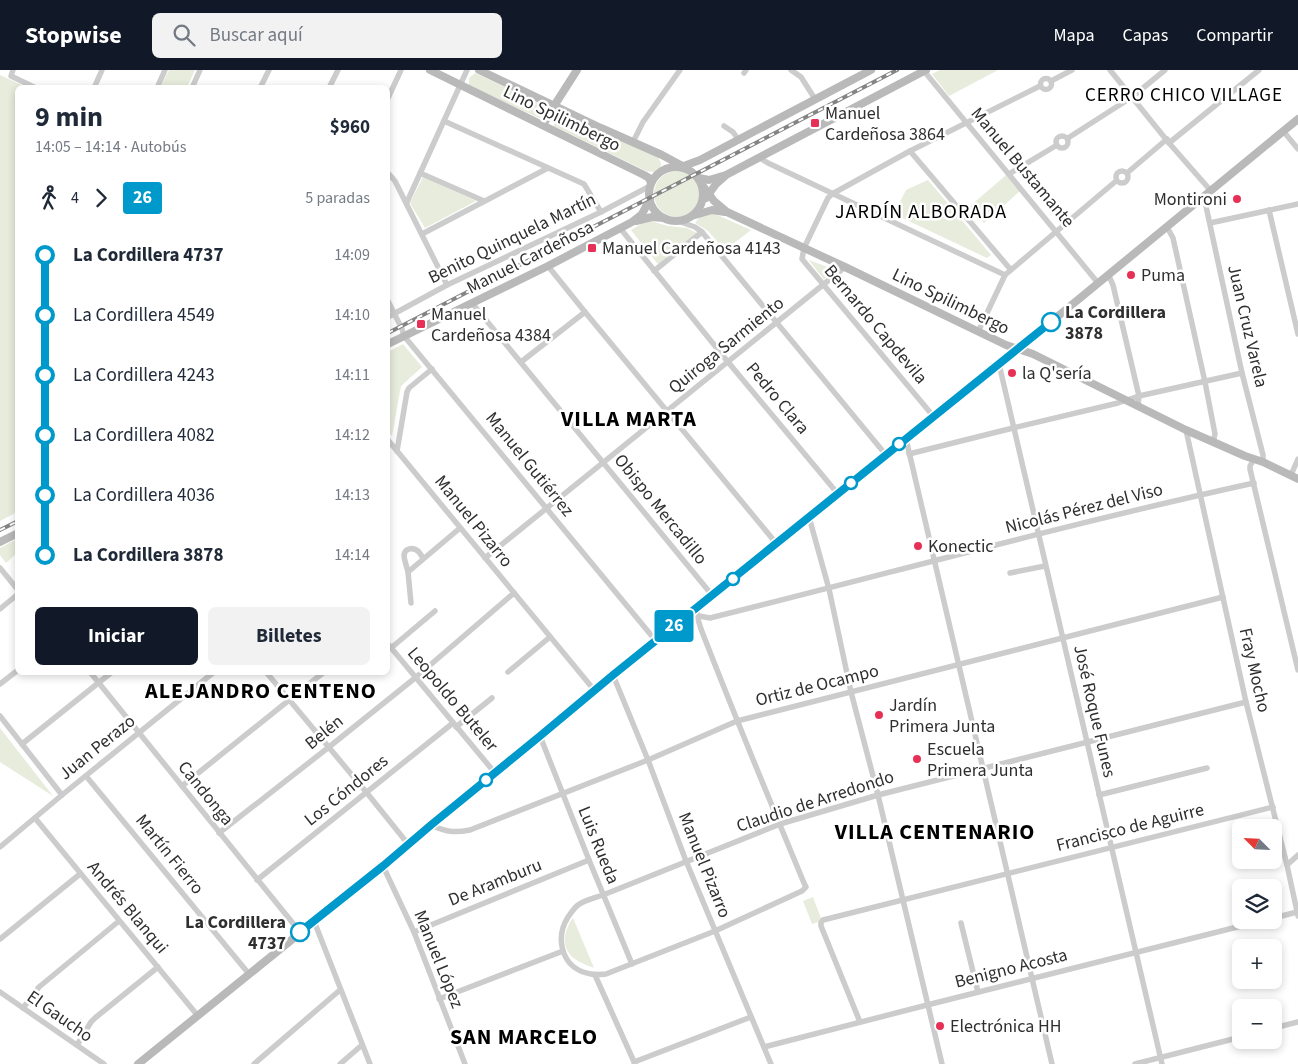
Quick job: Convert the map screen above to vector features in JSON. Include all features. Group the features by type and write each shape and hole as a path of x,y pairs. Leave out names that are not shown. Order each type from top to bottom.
{"main road":[{"name":"Lino Spilimbergo","path":"430,70 644,174 649,178 651,184"},
{"name":"Lino Spilimbergo","path":"478,70 662,154 699,178 718,205 727,212"},
{"path":"543,125 577,70"},
{"path":"678,221 664,218 654,210 650,199 651,184 662,171 671,167 684,167 700,160 870,70"},
{"path":"699,178 709,180 726,175 925,70"},
{"path":"138,1064 383,866 688,614 1168,227 1298,119"},
{"path":"701,204 716,184 726,175"},
{"path":"692,216 698,211 701,204 704,192 703,186"},
{"name":"Manuel Cardeñosa","path":"390,343 548,266 632,222 642,214 650,199"},
{"name":"Lino Spilimbergo","path":"678,221 686,220 708,211 720,210 727,212 1006,345 1033,354 1186,430 1294,477"},
{"name":"Manuel Cardeñosa","path":"632,222 652,217 664,218"},
{"path":"0,542 15,534"}],"street":[{"path":"95,85 102,70"},
{"path":"158,85 165,70"},
{"path":"193,85 200,70"},
{"path":"262,85 269,70"},
{"path":"330,85 338,70"},
{"path":"390,94 401,70"},
{"path":"407,202 467,70"},
{"path":"633,142 643,122 680,70"},
{"path":"791,70 801,77 814,99"},
{"name":"Manuel Bustamante","path":"925,70 1098,283"},
{"path":"804,248 828,198 832,194 910,151 1040,86 1041,81 1044,79 1051,81 1072,70"},
{"path":"1110,70 1211,191"},
{"path":"1009,174 1057,145 1062,148 1066,146 1068,138 1132,97 1165,70"},
{"path":"978,332 1005,275 1116,181 1115,176 1118,172 1127,173 1259,70"},
{"path":"12,73 31,85"},
{"path":"444,121 584,184 601,212"},
{"path":"724,126 733,132 738,139"},
{"path":"1284,132 1298,149"},
{"path":"910,151 1011,270"},
{"path":"760,158 1005,275"},
{"path":"422,234 548,168"},
{"path":"420,173 484,201"},
{"path":"390,175 407,202 447,285"},
{"name":"Benito Quinquela Martín","path":"390,316 447,285 601,212 651,184"},
{"name":"Juan Cruz Varela","path":"1204,197 1242,373 1263,455 1263,462"},
{"path":"1210,224 1298,204"},
{"path":"1269,210 1298,334"},
{"path":"678,221 695,227 702,232 886,455"},
{"path":"1168,227 1173,238 1205,382 1215,434 1213,442"},
{"name":"Pedro Clara","path":"620,228 838,494"},
{"path":"654,270 702,232"},
{"name":"Bernardo Capdevila","path":"804,248 802,259 934,416"},
{"path":"548,266 776,544"},
{"name":"Quiroga Sarmiento","path":"485,558 845,267"},
{"path":"1108,274 1114,285 1139,396 1138,406"},
{"name":"Obispo Mercadillo","path":"472,303 712,595"},
{"name":"Manuel Gutiérrez","path":"390,305 404,336 656,641"},
{"path":"521,362 584,312"},
{"name":"José Roque Funes","path":"999,364 1162,1064"},
{"path":"397,451 407,392 409,388 432,369"},
{"path":"909,454 1118,403 1139,396 1242,373"},
{"name":"Fray Mocho","path":"1186,430 1246,702 1287,865 1297,914"},
{"path":"906,439 1052,1064"},
{"name":"Manuel Pizarro","path":"390,442 595,691"},
{"path":"1254,459 1250,466 1298,670"},
{"path":"1294,477 1298,459"},
{"name":"Nicolás Pérez del Viso","path":"688,614 710,618 1038,535 1254,483"},
{"path":"809,517 829,589 851,692 878,795 942,1064"},
{"path":"408,572 460,528"},
{"path":"411,602 404,555 409,549 414,549 423,558"},
{"path":"1010,573 1045,566"},
{"path":"0,568 15,586"},
{"name":"Belén","path":"219,833 415,678 514,593"},
{"path":"0,609 15,596"},
{"name":"Ortiz de Ocampo","path":"431,825 446,831 470,830 648,760 737,721 1223,596"},
{"path":"439,999 563,952 566,958 578,970 596,975 606,974 715,931 802,892 806,887 737,721 698,616 697,607"},
{"path":"390,645 435,611"},
{"path":"508,672 550,637"},
{"name":"Leopoldo Buteler","path":"390,647 495,773"},
{"path":"0,684 15,672"},
{"name":"Candonga","path":"92,675 300,932"},
{"path":"22,744 108,675"},
{"name":"Juan Perazo","path":"0,847 62,794 210,675"},
{"path":"268,675 408,844"},
{"path":"182,786 320,675"},
{"name":"Manuel Pizarro","path":"613,675 648,760 686,861 771,1064"},
{"name":"Los Cóndores","path":"257,880 366,793 492,698"},
{"name":"Claudio de Arredondo","path":"563,952 561,938 563,926 571,912 579,905 780,824 878,795 1246,702"},
{"path":"0,716 62,794"},
{"name":"Luis Rueda","path":"540,736 632,964"},
{"path":"1099,795 1207,768"},
{"name":"Martín Fierro","path":"86,776 249,974"},
{"name":"Francisco de Aguirre","path":"860,1022 821,923 823,920 1272,807"},
{"name":"Andrés Blanqui","path":"35,818 198,1016"},
{"path":"1287,865 1298,855"},
{"name":"De Aramburu","path":"414,932 589,860"},
{"name":"Manuel López","path":"383,866 414,932 465,1064"},
{"path":"0,939 80,874"},
{"path":"1282,917 1297,914"},
{"path":"23,1008 39,987 119,921"},
{"path":"314,921 370,1064"},
{"path":"961,923 978,992"},
{"name":"Benigno Acosta","path":"764,1048 1232,928"},
{"path":"77,1045 95,1018 158,967"},
{"path":"596,975 634,1063 751,1017"},
{"path":"254,1064 340,990"},
{"name":"El Gaucho","path":"0,992 104,1064"},
{"path":"1282,1026 1298,1022"},
{"path":"1135,1064 1232,1039"},
{"path":"340,1064 362,1045"}],"green space":[{"path":"169,70 195,70 188,85 162,85"},
{"path":"940,70 998,70 949,96 932,74"},
{"path":"475,73 545,106 546,113 539,118 469,86 469,78"},
{"path":"0,75 22,85 15,85 15,513 0,521"},
{"path":"560,114 657,156 661,163 661,169 654,172 646,171 554,126 554,119"},
{"path":"677,171 690,175 696,181 700,194 696,207 690,213 677,217 664,213 658,207 654,194 658,181 664,175"},
{"path":"1006,175 1020,191 984,223 969,207"},
{"path":"423,177 476,201 425,228 410,203"},
{"path":"928,180 991,255 987,258 894,214 906,190"},
{"path":"707,214 715,214 751,230 725,250 708,231 695,223 700,217"},
{"path":"651,221 668,226 687,228 697,233 658,264 631,230"},
{"path":"809,260 833,269 824,280"},
{"path":"403,344 422,367 401,386 392,436 390,434 390,351"},
{"path":"15,540 15,555 6,563 0,555 0,548"},
{"path":"0,728 53,796 0,762"},
{"path":"813,897 822,921 812,924 803,901"},
{"path":"573,918 594,968 577,961 566,949 565,934"}],"railway":[{"path":"390,332 897,70"},
{"path":"0,530 15,522"}],"bus line":[{"name":"26","path":"300,932 383,866 613,675 1051,322"}],"place":[{"name":"Manuel Cardeñosa 3864","path":"815,123"},
{"name":"Montironi","path":"1237,199"},
{"name":"Manuel Cardeñosa 4143","path":"592,248"},
{"name":"Puma","path":"1131,275"},
{"name":"La Cordillera 3878","path":"1051,322"},
{"name":"Manuel Cardeñosa 4384","path":"421,324"},
{"name":"la Q'sería","path":"1012,373"},
{"name":"Konectic","path":"918,546"},
{"name":"Jardín Primera Junta","path":"879,715"},
{"name":"Escuela Primera Junta","path":"917,759"},
{"name":"La Cordillera 4737","path":"300,932"},
{"name":"Electrónica HH","path":"940,1026"}],"district":[{"name":"CERRO CHICO VILLAGE","path":"1184,94"},
{"name":"JARDÍN ALBORADA","path":"921,211"},
{"name":"VILLA MARTA","path":"629,418"},
{"name":"ALEJANDRO CENTENO","path":"261,690"},
{"name":"VILLA CENTENARIO","path":"935,831"},
{"name":"SAN MARCELO","path":"524,1036"}]}
